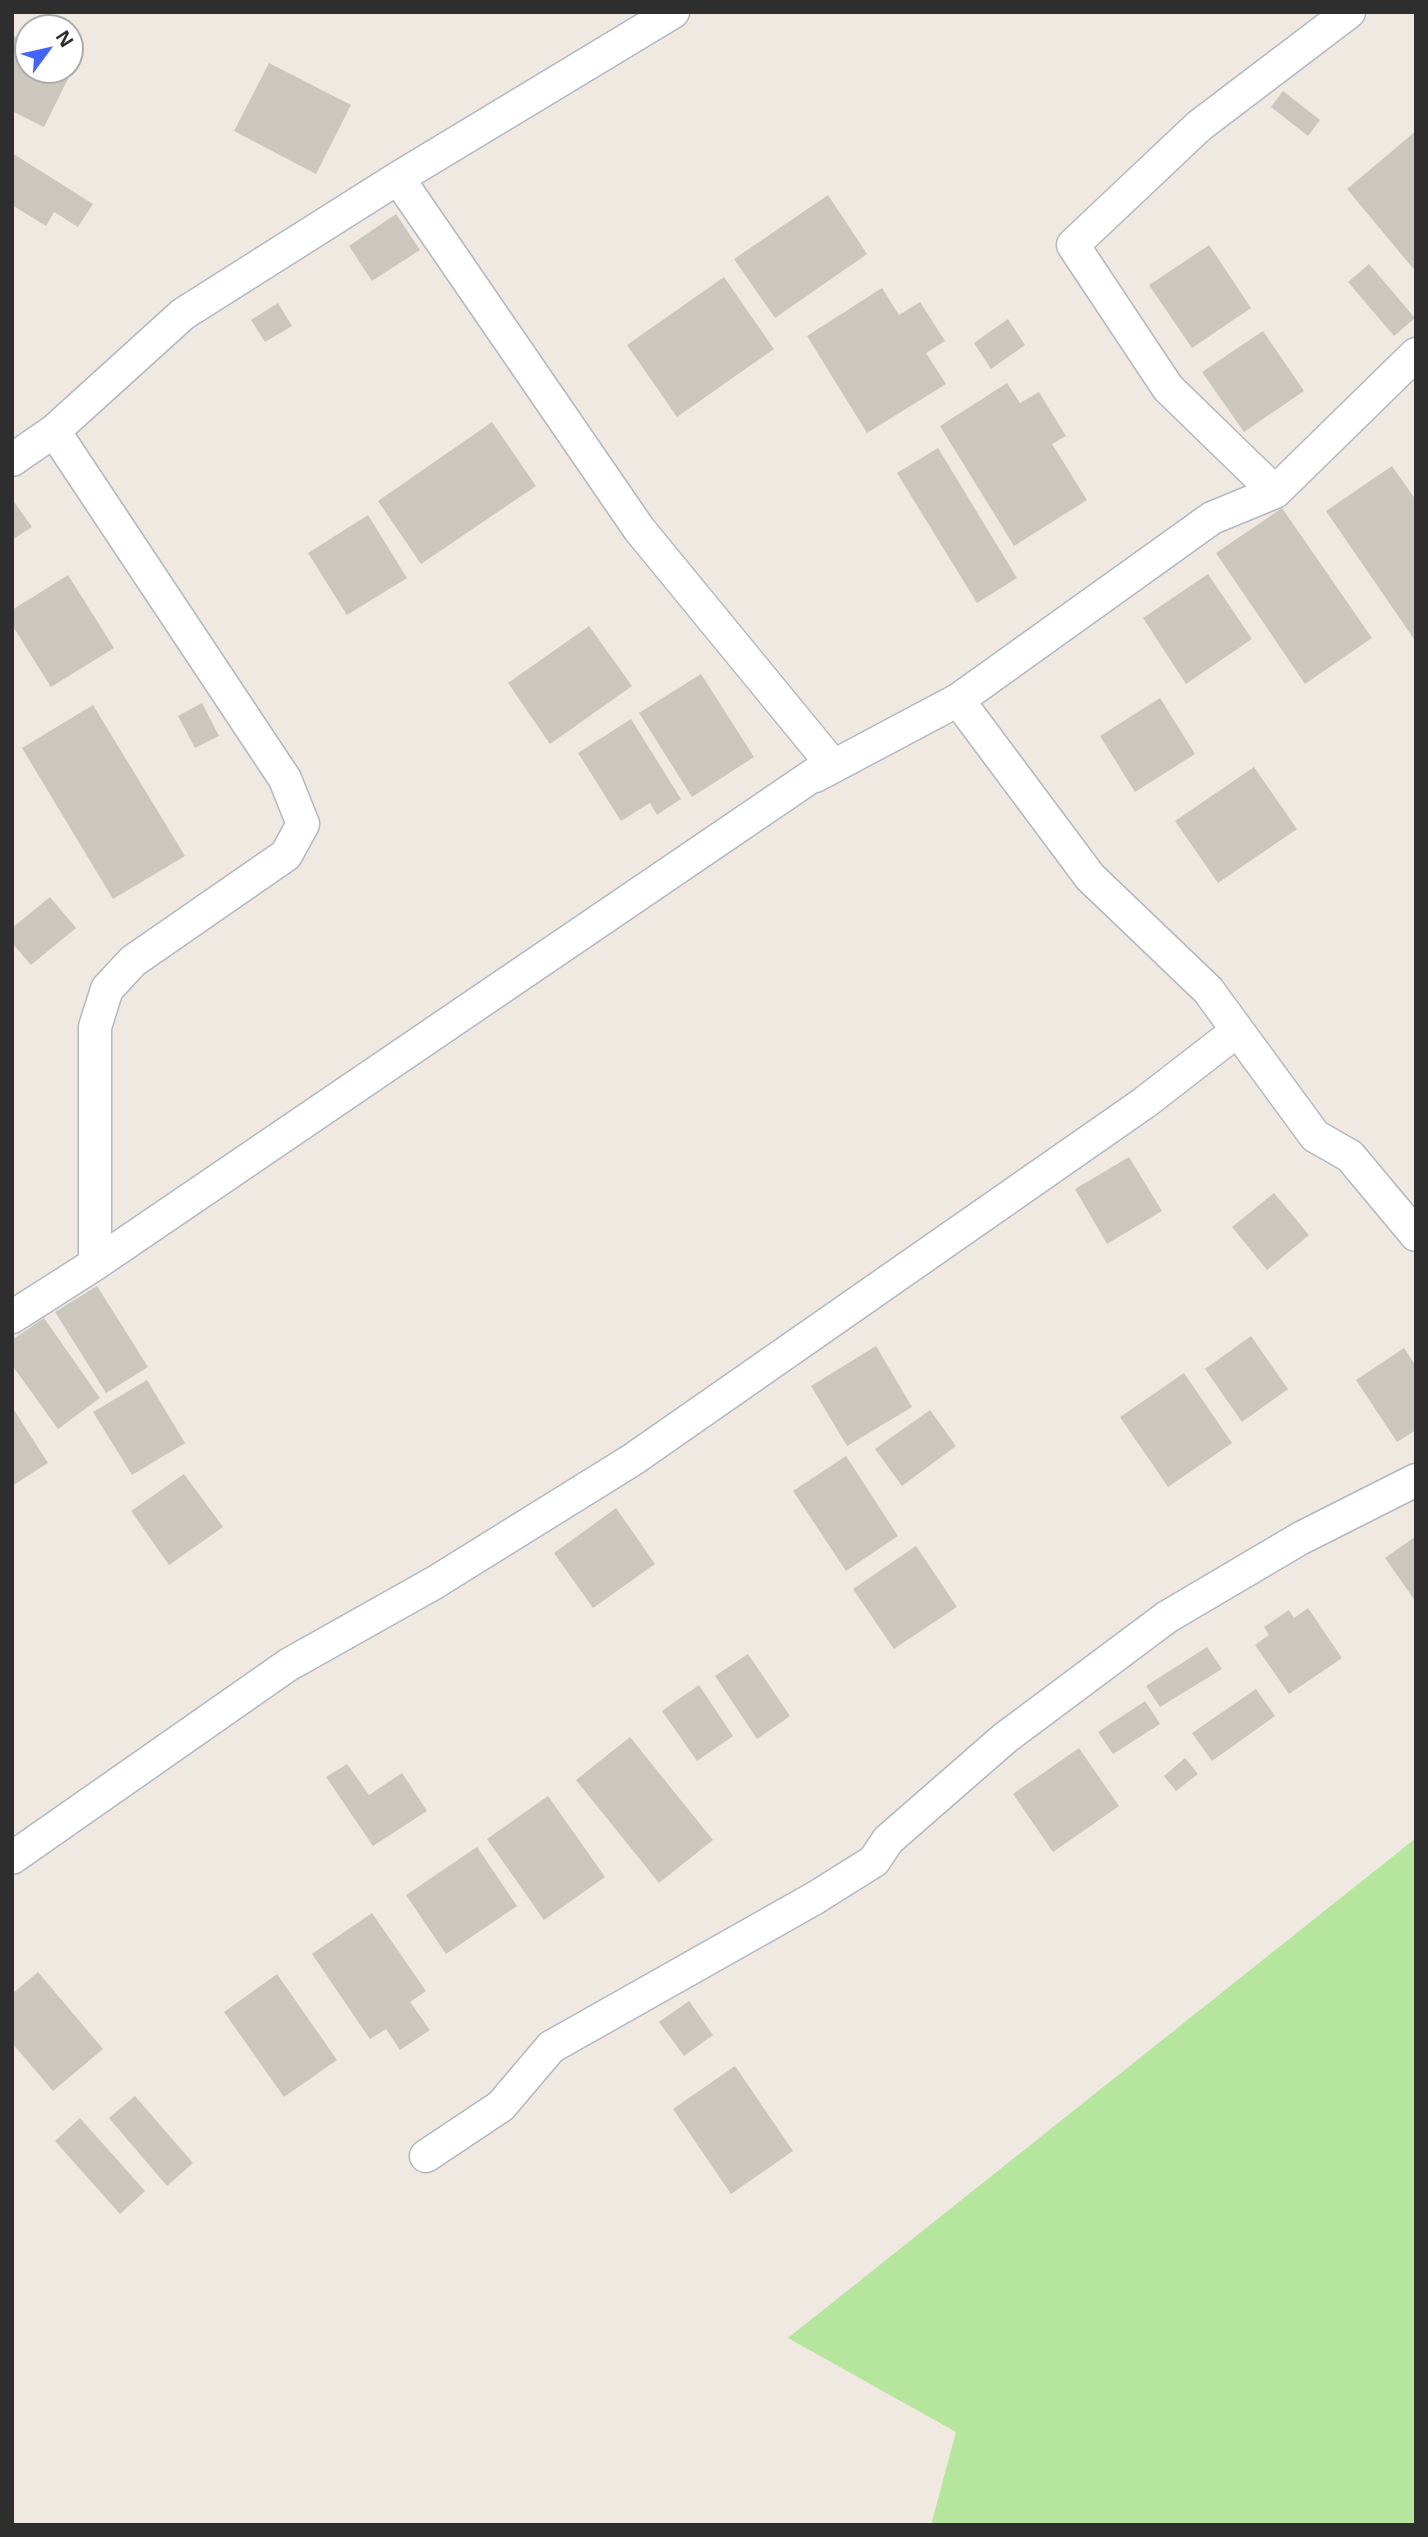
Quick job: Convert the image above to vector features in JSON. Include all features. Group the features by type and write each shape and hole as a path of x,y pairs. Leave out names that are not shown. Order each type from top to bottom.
{"street":[{"path":"12,460 54,430 183,314 398,178 673,12"},
{"path":"1275,492 1168,388 1073,245 1199,126 1349,12"},
{"path":"12,1317 95,1264 831,763 639,528 398,178"},
{"path":"801,783 958,700 1212,518 1275,492 1416,354"},
{"path":"54,430 285,779 303,824 286,855 133,961 107,989 95,1027 95,1264"},
{"path":"958,700 1090,877 1208,989 1315,1136 1350,1156 1416,1235"},
{"path":"12,1858 288,1665 434,1583 632,1460 1144,1103 1237,1031"},
{"path":"426,2155 501,2106 551,2047 815,1898 874,1861 888,1840 1005,1738 1167,1617 1301,1538 1416,1480"}],"green space":[{"path":"1416,1838 1416,2525 931,2525 956,2432 788,2338"}],"building":[{"path":"12,35 14,84 66,84 44,127 12,111"},
{"path":"269,63 351,105 316,174 234,131"},
{"path":"1283,91 1320,120 1308,136 1271,107"},
{"path":"1416,131 1416,272 1347,189"},
{"path":"12,153 93,204 78,227 54,212 46,226 12,205"},
{"path":"828,195 867,254 775,318 734,259"},
{"path":"396,214 420,250 372,281 349,246"},
{"path":"1209,245 1251,308 1192,348 1149,285"},
{"path":"1369,264 1415,318 1394,336 1348,282"},
{"path":"724,277 774,349 677,417 627,345"},
{"path":"882,288 899,315 920,302 945,341 926,353 946,384 867,433 807,336"},
{"path":"278,303 292,326 265,342 251,320"},
{"path":"1008,319 1025,345 991,369 974,343"},
{"path":"1263,331 1304,391 1244,432 1202,372"},
{"path":"1007,383 1020,403 1039,392 1066,436 1052,444 1087,500 1014,546 940,426"},
{"path":"492,422 536,486 421,564 378,501"},
{"path":"938,448 1017,578 977,603 897,473"},
{"path":"1392,466 1416,500 1416,642 1326,511"},
{"path":"12,499 32,527 12,540"},
{"path":"1282,508 1372,638 1305,684 1216,553"},
{"path":"368,515 407,578 347,615 308,553"},
{"path":"1208,574 1252,639 1186,684 1143,618"},
{"path":"68,575 114,648 51,687 12,625 12,610"},
{"path":"589,626 632,686 550,744 508,683"},
{"path":"701,674 754,757 692,797 639,713"},
{"path":"1160,698 1195,754 1135,792 1100,736"},
{"path":"202,703 219,736 195,748 178,716"},
{"path":"93,705 185,856 113,899 22,748"},
{"path":"631,719 681,799 657,815 650,803 621,821 578,753"},
{"path":"1254,767 1297,829 1218,883 1175,821"},
{"path":"50,897 76,928 31,965 12,943 12,928"},
{"path":"1129,1157 1162,1211 1107,1244 1075,1189"},
{"path":"1274,1193 1309,1235 1267,1270 1232,1227"},
{"path":"97,1286 148,1367 106,1393 55,1312"},
{"path":"44,1318 100,1398 58,1429 12,1365 12,1340"},
{"path":"1251,1336 1288,1389 1242,1422 1205,1369"},
{"path":"876,1346 912,1407 847,1446 811,1386"},
{"path":"1404,1348 1416,1366 1416,1430 1397,1442 1356,1380"},
{"path":"1184,1373 1232,1443 1168,1487 1120,1417"},
{"path":"147,1380 185,1443 132,1475 93,1412"},
{"path":"12,1407 48,1463 12,1486"},
{"path":"930,1410 956,1446 902,1486 875,1449"},
{"path":"846,1456 898,1536 846,1571 793,1491"},
{"path":"184,1474 223,1527 169,1565 131,1511"},
{"path":"616,1508 655,1564 593,1608 554,1553"},
{"path":"1416,1536 1416,1602 1385,1558"},
{"path":"916,1546 957,1607 894,1649 853,1589"},
{"path":"1308,1608 1342,1658 1289,1694 1255,1645 1269,1635 1264,1627 1289,1610 1294,1618"},
{"path":"1207,1647 1222,1669 1160,1707 1146,1686"},
{"path":"748,1654 790,1716 757,1739 715,1676"},
{"path":"699,1685 733,1736 697,1761 662,1711"},
{"path":"1256,1689 1275,1716 1212,1761 1192,1733"},
{"path":"1145,1701 1160,1724 1113,1754 1098,1732"},
{"path":"630,1737 713,1840 659,1883 576,1780"},
{"path":"1079,1748 1119,1806 1053,1852 1013,1794"},
{"path":"1185,1758 1198,1774 1176,1791 1164,1776"},
{"path":"347,1764 369,1795 402,1773 427,1811 373,1846 326,1777"},
{"path":"548,1796 605,1877 544,1920 487,1839"},
{"path":"477,1847 517,1906 446,1954 406,1895"},
{"path":"372,1913 426,1991 410,2002 430,2030 400,2050 386,2029 370,2039 312,1954"},
{"path":"38,1972 103,2049 53,2091 12,2043 12,1994"},
{"path":"277,1974 337,2060 284,2097 224,2012"},
{"path":"689,2001 713,2035 684,2056 659,2022"},
{"path":"735,2066 793,2151 731,2194 673,2109"},
{"path":"135,2096 193,2163 167,2186 109,2118"},
{"path":"80,2118 145,2191 120,2214 55,2141"}]}
